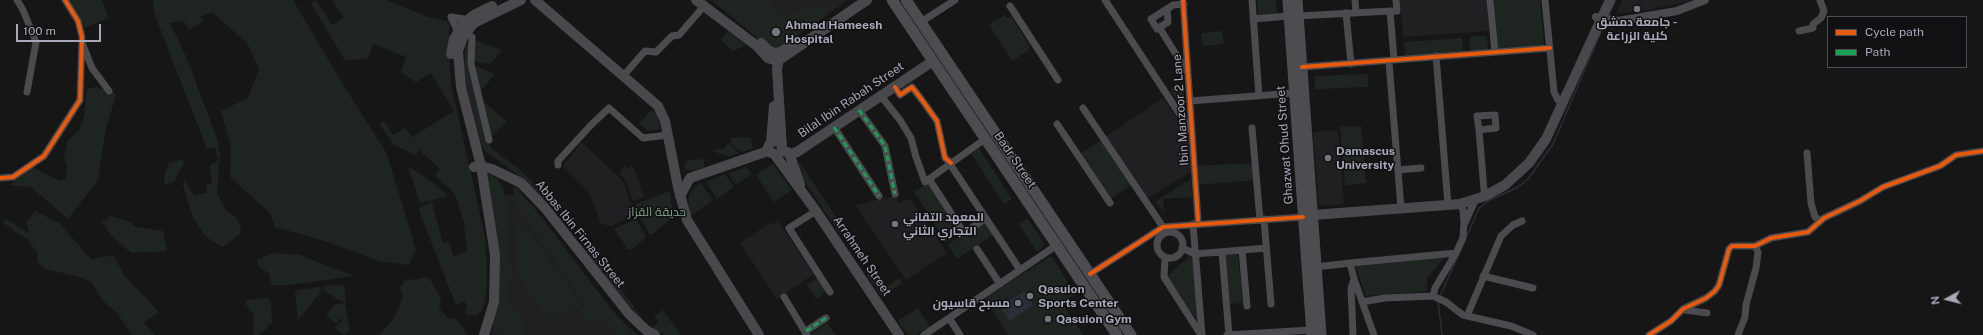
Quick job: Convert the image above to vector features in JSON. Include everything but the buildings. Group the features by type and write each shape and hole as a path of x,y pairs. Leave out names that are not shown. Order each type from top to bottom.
{"main road":[{"path":"482,332 494,302 495,267 489,215 460,87 458,51 462,34 471,21 505,0"},
{"path":"471,21 521,0"},
{"path":"535,0 656,103 663,116 680,196 690,226 758,335"},
{"path":"696,0 704,3 774,55"},
{"path":"774,55 860,0"},
{"path":"774,55 867,0"},
{"name":"Badr Street","path":"892,0 1117,335"},
{"name":"Badr Street","path":"906,0 1131,335"},
{"name":"Ghazwat Ohud Street","path":"1288,0 1293,16 1302,67 1308,216 1315,333"},
{"name":"Ghazwat Ohud Street","path":"1297,0 1293,16 1294,93 1308,216 1316,267 1315,333"},
{"path":"1308,216 1460,204 1485,196 1505,185 1522,170 1538,151 1558,115 1599,18 1603,0"},
{"path":"1476,198 1484,190 1502,180 1525,158 1542,135 1599,18 1610,0"},
{"name":"Arrahmeh Street","path":"774,55 777,68 778,149 802,192 899,335"},
{"name":"Bilal Ibin Rabah Street","path":"690,178 778,149 797,152 933,61"},
{"name":"Arrahmeh Street","path":"778,149 802,192"},
{"name":"Abbas Ibin Firnas Street","path":"477,167 515,179 534,195 618,302 638,324 655,335"},
{"path":"674,169 681,175 690,178 680,196"}],"street":[{"path":"17,0 23,10 36,42 27,92"},
{"path":"65,0 78,21 84,50 92,68 109,91"},
{"path":"921,22 955,0"},
{"path":"1104,0 1192,133"},
{"path":"1252,0 1259,96"},
{"path":"1355,0 1356,13"},
{"path":"1253,19 1397,11 1396,0"},
{"path":"1490,0 1495,52"},
{"path":"1545,0 1554,92 1558,100"},
{"path":"1599,18 1618,21 1677,11 1705,0"},
{"path":"1799,31 1813,28 1813,24 1821,18 1824,11 1820,0"},
{"path":"1167,9 1168,22 1157,29 1151,19 1173,5 1184,2"},
{"name":"Ibin Manzoor 2 Lane","path":"1184,2 1192,133 1195,254 1201,335"},
{"path":"624,75 645,51 656,52 674,35 679,35 704,3"},
{"path":"1010,6 1058,80"},
{"path":"1390,11 1401,208"},
{"path":"1346,13 1351,64"},
{"path":"471,21 451,17 462,34 472,37 472,64 489,140"},
{"path":"1160,27 1188,74"},
{"path":"0,178 13,177 44,156 80,100 82,37"},
{"path":"1172,48 1187,46"},
{"path":"1302,67 1550,48"},
{"path":"1436,56 1448,205"},
{"path":"895,87 900,95 912,87 937,121 945,158 951,164 1020,270"},
{"path":"1190,101 1294,93"},
{"path":"881,96 900,120 911,138 925,182 985,139"},
{"path":"558,165 558,161 609,108 643,138 668,135"},
{"path":"1083,108 1164,230 1173,232 1180,236 1182,248 1177,256 1173,258 1161,255 1156,247 1158,238 1164,230"},
{"path":"859,110 885,146 895,194"},
{"path":"1057,124 1110,203"},
{"path":"834,127 879,196"},
{"path":"1252,128 1271,304"},
{"path":"1479,130 1484,190"},
{"path":"1649,335 1671,320 1683,309 1715,292 1719,286 1728,249 1735,246 1756,246 1771,238 1808,232 1821,220 1860,201 1883,187 1940,166 1952,157 1983,151"},
{"path":"1807,152 1811,203 1815,217 1821,220"},
{"path":"1398,170 1421,168"},
{"path":"929,180 964,233 986,218"},
{"path":"1464,223 1476,198"},
{"path":"1436,297 1441,277 1456,253 1463,238 1463,210 1460,204"},
{"path":"816,211 789,228 830,292"},
{"path":"1090,274 1164,230 1195,222 1308,216"},
{"path":"1467,316 1501,236 1513,225 1522,220"},
{"path":"924,335 1057,245"},
{"path":"1738,335 1745,317 1746,305 1755,275 1758,252 1756,246"},
{"path":"1182,248 1195,254 1266,248"},
{"path":"977,249 1000,284"},
{"path":"1242,250 1247,306"},
{"path":"1222,252 1228,335 1315,333"},
{"path":"1316,267 1456,253"},
{"path":"1165,257 1164,277 1201,335"},
{"path":"1350,263 1354,279 1374,335"},
{"path":"1483,276 1533,288"},
{"path":"1354,279 1350,288 1354,335"},
{"path":"784,297 807,333 826,318"},
{"path":"1362,302 1386,298 1436,297 1467,316 1511,326 1533,335"},
{"path":"1683,309 1707,312"},
{"path":"950,318 960,335"}],"shaded area":[{"name":"Ahmad Hameesh Hospital","path":"711,0 848,0 778,49"},
{"path":"1400,0 1487,0 1489,31 1403,37"},
{"name":"جامعة دمشق - كلية الزراعة","path":"1622,0 1694,0 1639,12 1616,13"},
{"path":"1163,98 1189,137 1192,171 1148,198 1106,136"},
{"name":"Damascus University","path":"1338,130 1344,204 1319,206 1313,132"},
{"path":"582,142 623,181 635,215 611,226 601,224 589,192 563,166"},
{"path":"631,165 634,168 644,197 633,201 625,179 619,173 625,166 628,168"},
{"path":"490,174 498,180 504,195 514,195 513,188 533,206 613,311 638,335 492,335 498,263 488,175"},
{"path":"896,196 898,203 910,198 947,253 906,280 855,205"},
{"path":"778,221 814,274 777,299 740,243 771,222 773,225"},
{"path":"1024,291 1033,305 1010,321 1000,307"}],"green space":[{"path":"69,0 102,0 108,18 85,28"},
{"path":"153,0 293,0 341,81 387,154 416,250 409,265 379,261 325,241 275,227 270,213 230,177 231,147 221,111 248,98 259,69 247,43 212,12 200,17 203,21 189,30 184,21 170,23 189,63 217,139 220,153 217,193 226,210 238,219 241,230 239,235 223,247 209,239 203,233 192,215 183,185 185,180 194,196 207,193 206,186 212,183 210,165 218,161 215,147 207,149 154,13"},
{"path":"334,0 387,0 425,16 446,21 449,24 451,84 485,237 487,271 486,295 483,309 477,315 468,315 465,313 467,305 464,301 457,305 455,303 418,208 432,202 443,243 449,242 453,256 467,252 464,223 455,194 435,175 440,169 419,150 415,155 393,144 379,123 384,121 393,135 405,128 412,137 454,111 431,73 416,82 401,72 406,57 373,44 368,58 345,61 311,3 315,1 318,3 332,25 344,18 333,3"},
{"name":"Ahmad Hameesh Hospital","path":"711,0 746,0 745,3 749,0 769,0 776,10 779,10 785,18 805,5 809,11 819,4 826,16 778,49 772,50"},
{"path":"1257,0 1276,0 1277,14 1258,15"},
{"path":"1494,0 1540,0 1544,45 1498,49"},
{"path":"1005,15 1007,18 1011,16 1030,46 1029,50 1012,61 991,28 991,23"},
{"path":"728,31 746,45 733,51 721,40"},
{"path":"1222,31 1224,44 1203,46 1201,33"},
{"path":"1472,36 1485,36 1487,38 1488,49 1470,51 1469,40"},
{"path":"1462,38 1463,51 1405,56 1404,42"},
{"path":"475,40 502,50 490,64 475,62 472,57"},
{"path":"466,45 470,45 487,141 492,149 518,168 547,197 544,199 514,172 486,152 481,144 466,84 464,64"},
{"path":"473,65 495,74 480,92"},
{"path":"1368,74 1368,87 1315,89 1315,76"},
{"path":"1183,81 1185,106 1182,107 1170,90"},
{"path":"96,87 116,94 105,133 98,180 68,219 31,187 10,185 32,167 60,181 66,179 67,167 64,159 67,141 79,130 84,116 87,89"},
{"path":"480,99 507,121 491,137"},
{"path":"651,110 656,114 661,129 648,131 639,124"},
{"path":"1361,126 1366,183 1345,185 1340,127"},
{"path":"750,137 753,148 742,152 731,144 731,138"},
{"path":"1101,140 1131,185 1110,199 1080,154"},
{"path":"728,143 739,153 729,157 710,150 724,149"},
{"path":"978,147 1012,199 1004,204 970,152"},
{"path":"182,159 184,163 174,182 164,185 165,174 169,163"},
{"path":"704,159 704,167 692,171 685,169 685,161"},
{"path":"799,161 846,232 841,236 798,171"},
{"path":"1255,163 1256,180 1195,185 1194,166"},
{"path":"774,165 792,190 774,202 756,175 769,166"},
{"path":"408,166 431,181 448,196 420,203"},
{"path":"746,167 752,174 736,185 728,173"},
{"path":"490,174 498,180 503,188 507,207 511,276 509,301 525,325 526,332 523,335 507,335 493,331 498,263 487,177"},
{"path":"725,174 734,187 717,199 706,182"},
{"path":"1191,179 1192,197 1163,199 1164,212 1155,202"},
{"path":"701,183 713,200 691,216 688,208 689,194 695,186"},
{"path":"928,183 961,233 946,242 914,192"},
{"path":"515,185 613,311 638,335 618,335 610,324 609,325 606,321 603,323 600,319 591,325 581,311 588,307 516,204 513,188"},
{"name":"حديقة القزاز","path":"670,191 673,217 652,234 649,234 636,208 636,204"},
{"path":"35,211 59,223 91,259 114,255 124,275 159,312 144,323 155,335 132,335 117,313 103,301 92,283 80,277 45,269 38,262 37,252 28,240 3,223 5,218 29,233 26,223"},
{"path":"110,216 133,223 133,226 163,231 167,251 131,253 110,234 101,220 108,221 108,217"},
{"path":"518,218 581,303 580,308 567,310 557,315 554,327 517,274 517,237 514,219"},
{"path":"1027,218 1043,241 1044,245 1037,252 1019,224"},
{"path":"636,219 646,236 632,249 628,249 614,229"},
{"path":"982,222 985,222 993,235 957,259 948,244"},
{"path":"585,240 606,267 600,272 579,244"},
{"path":"273,253 299,255 355,276 289,285 271,285 270,274 257,265 258,259"},
{"path":"1229,253 1238,255 1243,303 1230,304 1225,255"},
{"path":"1190,256 1193,260 1199,323 1167,276"},
{"path":"1446,256 1427,278 1427,291 1366,296 1355,265"},
{"name":"Qasuion Sports Center","path":"1049,257 1053,258 1075,294 1062,303 1083,335 1008,335 985,298"},
{"path":"608,271 642,318 641,319 603,275"},
{"path":"872,272 883,289 899,278 902,283 882,297 867,275"},
{"path":"426,277 430,279 441,299 439,308 450,320 453,317 461,324 467,335 379,335 394,318 403,297 400,288 404,281"},
{"path":"818,277 827,291 816,299 807,285"},
{"path":"344,285 346,302 340,301 324,290 324,286"},
{"path":"320,287 321,292 298,320 295,292 298,290"},
{"path":"268,298 271,302 272,323 259,335 253,335 254,314 248,308 245,300"},
{"path":"345,303 350,331 344,335 335,328 342,321 342,317 336,324 326,315 336,304"},
{"path":"918,308 930,326 916,335 908,335 898,321"},
{"path":"663,310 681,335 665,335 651,328 659,323 654,316"},
{"path":"827,323 836,335 811,335 811,334"}],"waterway":[{"path":"1609,14 1616,0"},
{"path":"1466,238 1479,208 1490,200 1518,187 1529,178 1553,144 1604,25"},
{"path":"1440,296 1458,256"},
{"path":"1438,301 1442,335"}],"marked path":[{"path":"859,110 885,146 895,194"},
{"path":"834,127 879,196"},
{"path":"806,331 826,318"}],"cycle path":[{"path":"0,178 13,177 44,156 80,100 82,37 78,21 65,0"},
{"path":"1183,0 1198,220"},
{"path":"1302,67 1550,48"},
{"path":"895,87 900,95 912,87 922,100 937,121 945,158 951,163"},
{"path":"1649,335 1671,321 1683,309 1706,298 1715,291 1719,285 1729,249 1732,246 1755,246 1771,238 1808,232 1824,218 1860,201 1883,187 1940,166 1956,155 1983,151"},
{"path":"1090,274 1163,227 1303,217"}],"place":[{"name":"جامعة دمشق - كلية الزراعة","path":"1637,9"},
{"name":"Ahmad Hameesh Hospital","path":"776,32"},
{"name":"Damascus University","path":"1328,158"},
{"name":"المعهد التقاني التجاري الثاني","path":"895,224"},
{"name":"Qasuion Sports Center","path":"1030,296"},
{"name":"مسبح قاسيون","path":"1018,303"},
{"name":"Qasuion Gym","path":"1048,319"}]}
